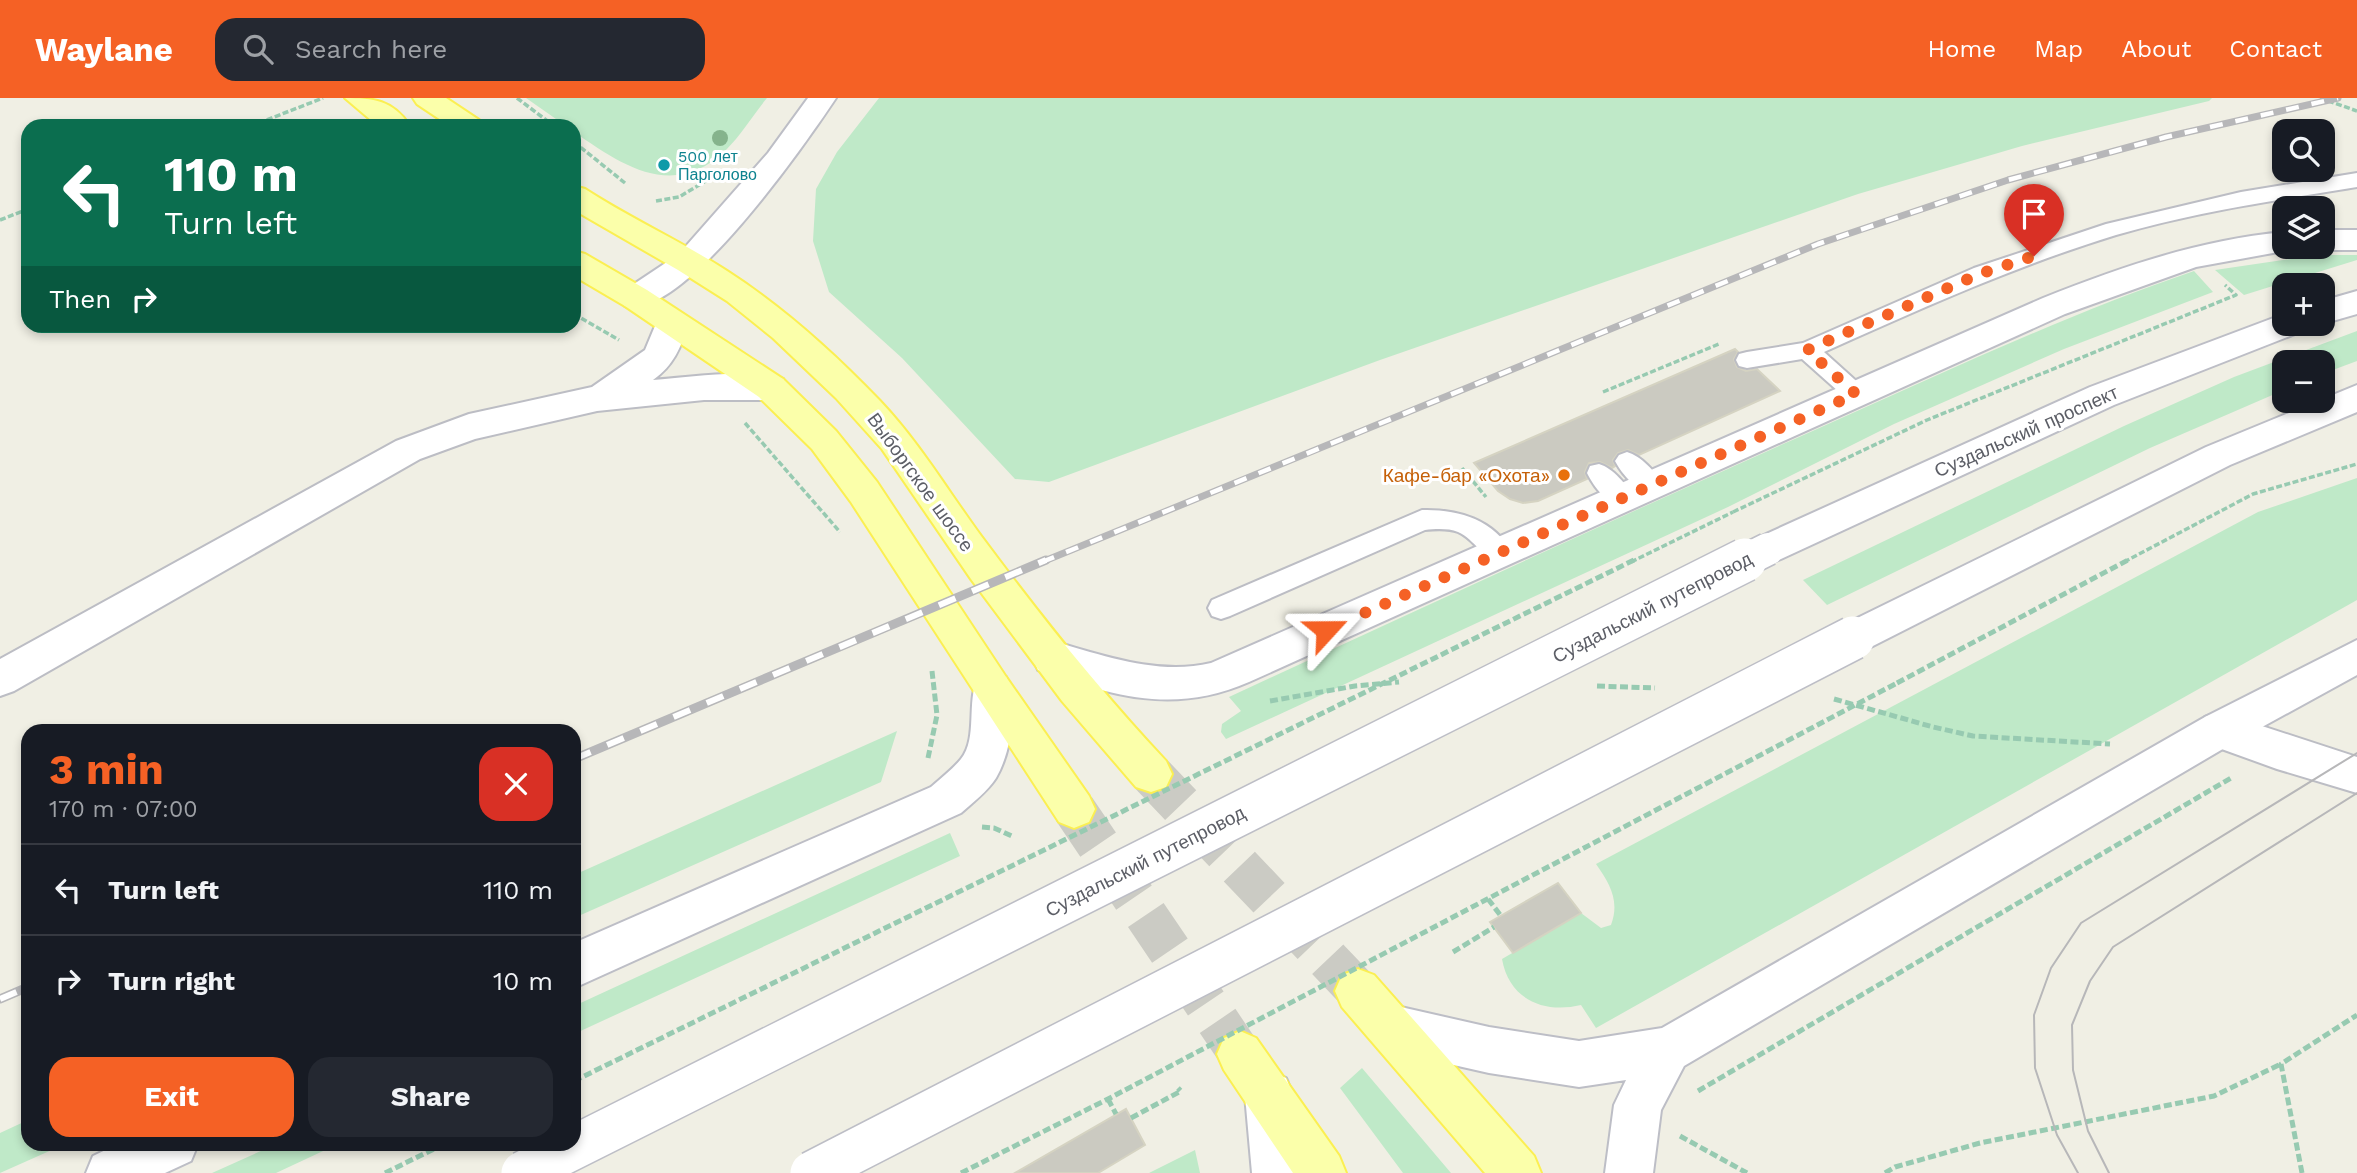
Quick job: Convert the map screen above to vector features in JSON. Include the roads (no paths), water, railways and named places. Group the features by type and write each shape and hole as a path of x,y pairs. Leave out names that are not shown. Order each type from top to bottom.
{"main road":[{"path":"359,98 387,119"},
{"path":"427,98 458,119"},
{"path":"636,298 690,262 778,160 822,98"},
{"name":"Выборгское шоссе","path":"581,201 614,223 690,262 757,308 821,362 870,412 915,467 962,538 1052,658 1151,774"},
{"path":"2335,240 2357,240"},
{"path":"1052,658 1155,682 1206,681 1265,658 1499,553 1625,479 1856,394 2122,279 2196,257 2272,245"},
{"path":"581,266 636,298 771,388 824,440 864,492 1074,809"},
{"path":"2335,309 2357,302"},
{"path":"597,398 656,362 669,343 671,322"},
{"name":"Суздальский проспект","path":"1768,549 2102,396 2272,330"},
{"path":"0,679 408,450 469,427 597,398 704,388 771,388"},
{"path":"811,1173 1853,638 2218,456 2357,398"},
{"name":"Суздальский путепровод","path":"581,1144 1768,549"},
{"path":"1392,1028 1489,1050 1579,1064 1668,1050 2219,730 2357,656"},
{"path":"581,963 946,800 981,768 990,733 992,689"},
{"path":"2219,730 2357,775"},
{"path":"1358,991 1517,1173"},
{"path":"1629,1173 1638,1105 1668,1050"},
{"path":"1240,1054 1322,1173"},
{"path":"1269,1096 1276,1173"},
{"path":"110,1173 159,1151"},
{"name":"Суздальский путепровод","path":"523,1173 567,1151"}],"lane":[{"path":"1754,359 1807,350 1982,273 2113,229 2241,199 2357,180"},
{"path":"1807,350 1856,394"},
{"path":"1221,608 1422,520 1443,518 1465,524 1481,533 1499,553"}],"tunnel":[{"path":"1151,774 1358,991"},
{"path":"1074,809 1240,1054"}],"tram line":[{"path":"2078,1173 2057,1135 2035,1068 2034,1015 2051,968 2081,923 2357,753"},
{"path":"2109,1173 2088,1131 2073,1070 2072,1025 2090,981 2113,947 2357,793"}],"railway":[{"path":"1042,562 1818,244 2008,180 2166,137 2338,98"},
{"path":"581,756 1046,560"},
{"path":"0,999 21,990"}],"place":[{"name":"500 лет Парголово","path":"664,165"},
{"name":"Кафе-бар «Охота»","path":"1564,475"}]}
